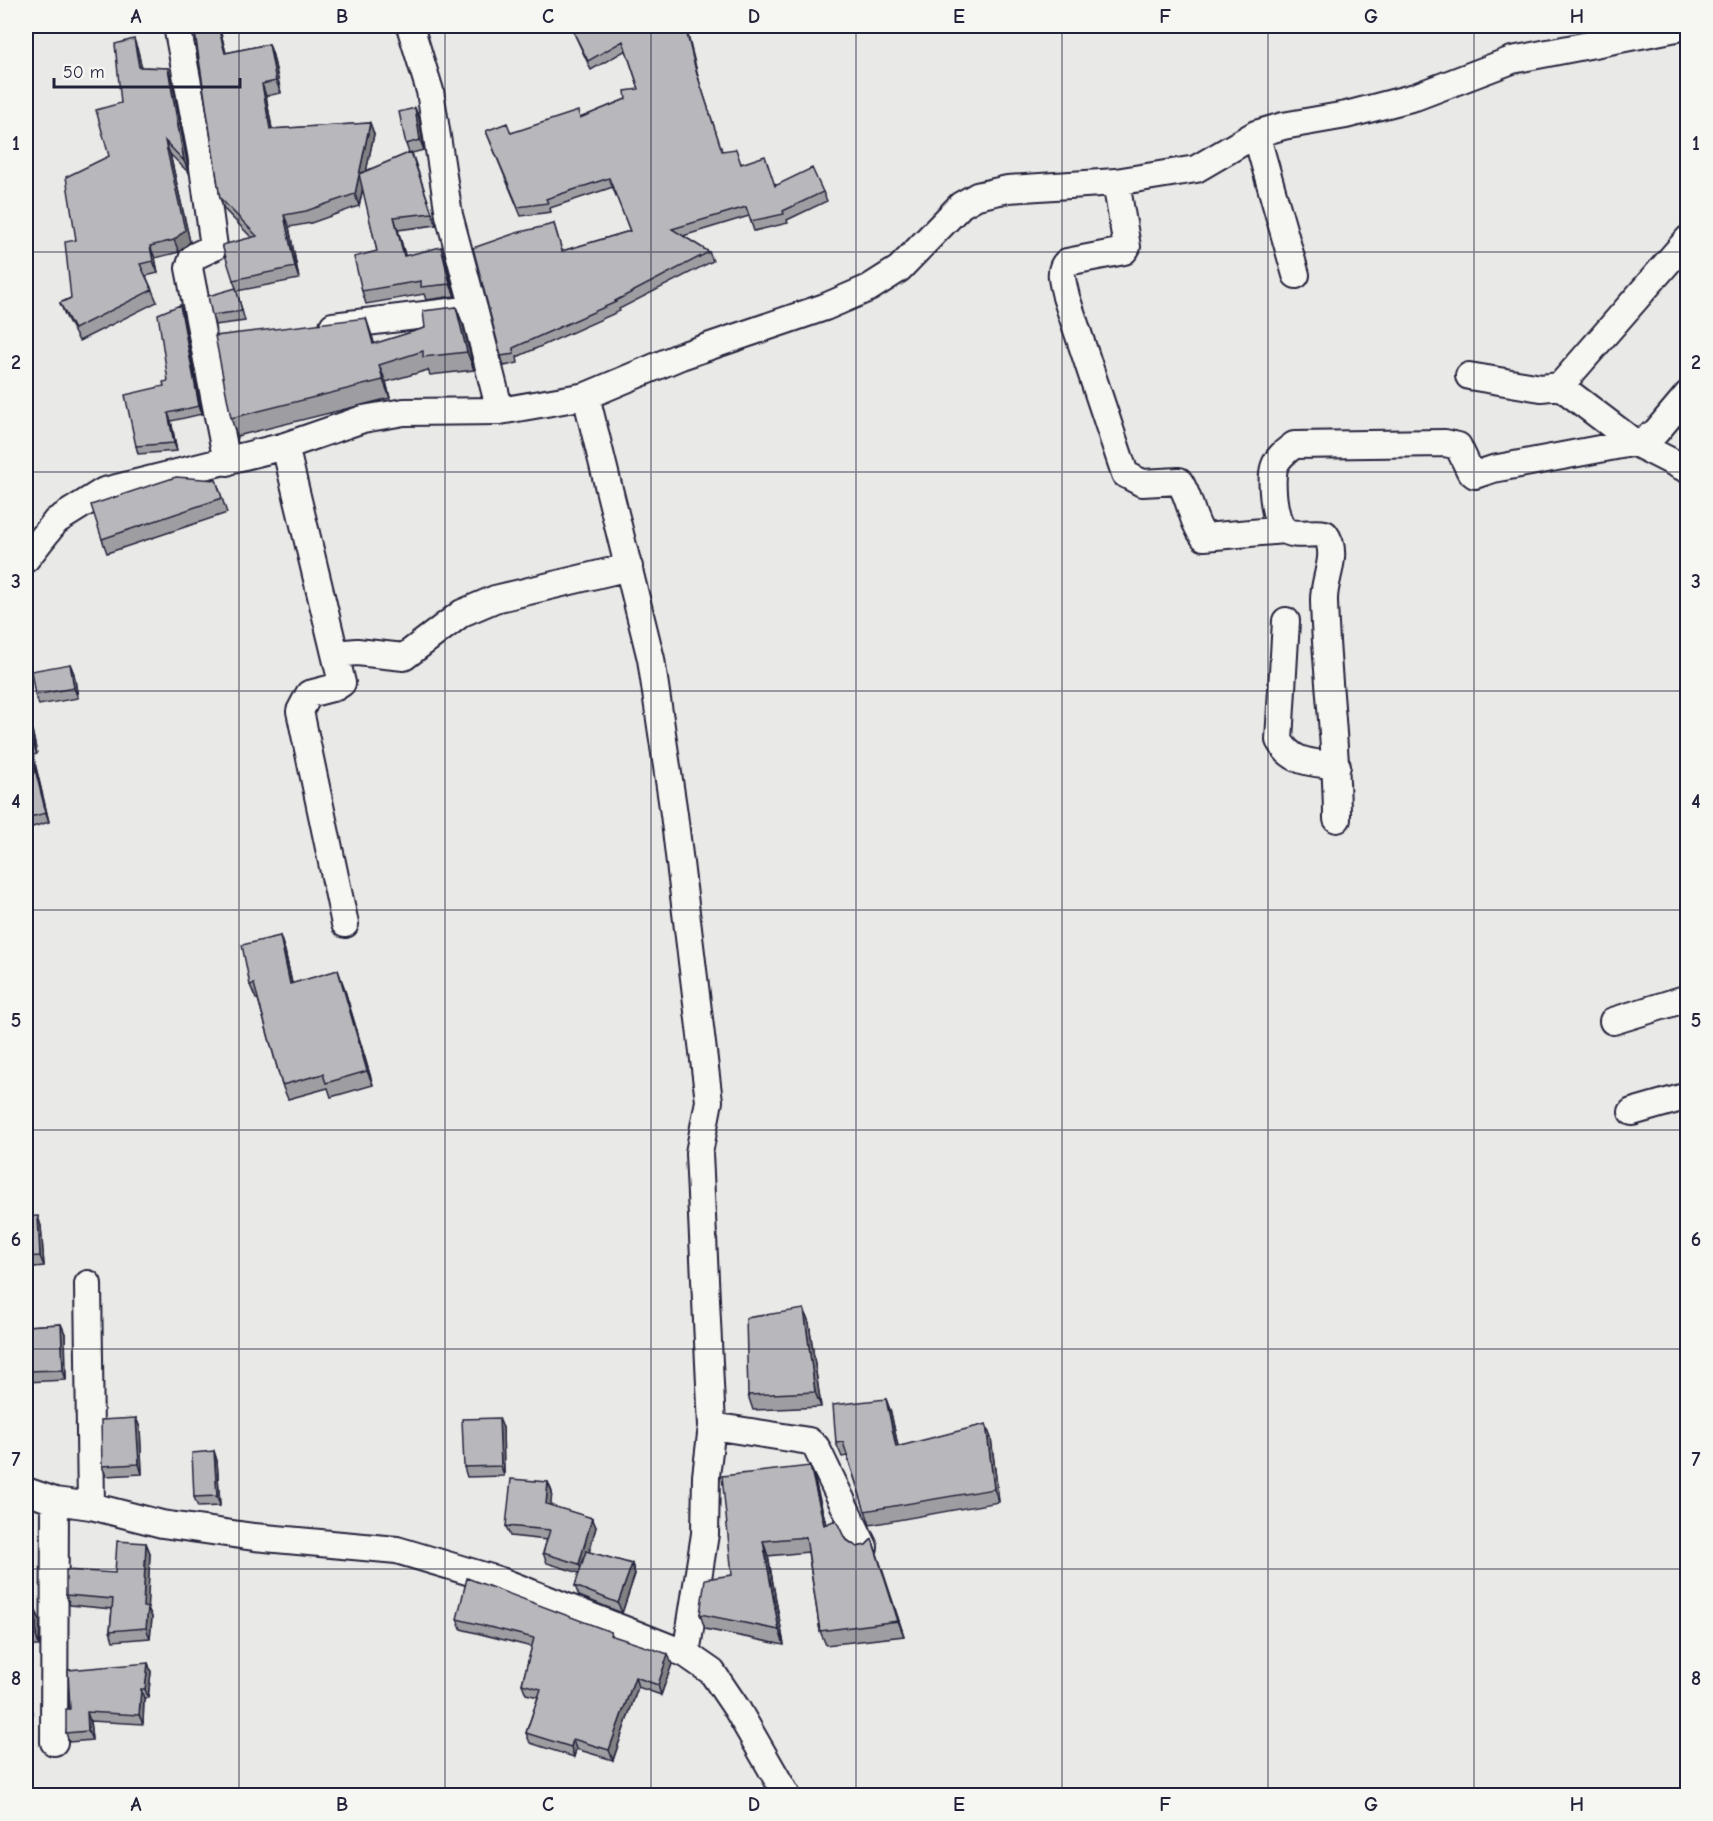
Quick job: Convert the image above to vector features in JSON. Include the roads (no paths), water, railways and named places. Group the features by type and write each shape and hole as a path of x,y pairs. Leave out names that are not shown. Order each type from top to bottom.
{"street":[{"path":"177,26 201,153 214,247 195,255 189,268 216,339 227,462"},
{"path":"410,26 430,91 450,215 500,411"},
{"path":"26,559 56,521 104,492 285,446 363,419 404,412 500,411 586,396 681,356 825,308 869,288 899,269 961,205 977,196 1008,189 1116,182 1196,169 1256,134 1415,97 1512,60 1687,26"},
{"path":"1256,134 1296,275"},
{"path":"1116,182 1127,247 1124,251 1067,262 1062,267 1061,273 1066,297 1125,474 1142,483 1179,481 1186,491 1198,530 1204,537 1284,530 1290,533 1320,532 1329,539 1331,559 1323,598 1337,766 1337,819"},
{"path":"1560,386 1688,239"},
{"path":"310,328 474,309"},
{"path":"1469,376 1541,388 1560,386 1635,442 1688,470"},
{"path":"1284,530 1275,511 1273,468 1280,456 1294,445 1445,443 1458,446 1470,471 1475,474 1635,442 1656,432 1688,394"},
{"path":"586,396 651,659 674,814 709,1101 699,1153 712,1426 706,1476 705,1534 686,1654"},
{"path":"285,446 341,686 309,694 300,711 345,924"},
{"path":"335,654 357,652 404,657 450,621 477,606 495,599 629,567"},
{"path":"1286,621 1279,740 1286,753 1296,758 1337,766"},
{"path":"1613,1021 1688,998"},
{"path":"1632,1112 1688,1096"},
{"path":"88,1284 90,1506"},
{"path":"712,1426 809,1442 816,1447 864,1546"},
{"path":"26,1491 55,1501 90,1506 162,1524 254,1537 397,1550 501,1581 686,1654 712,1672 737,1709 784,1790"},
{"path":"54,1742 55,1501"}]}
